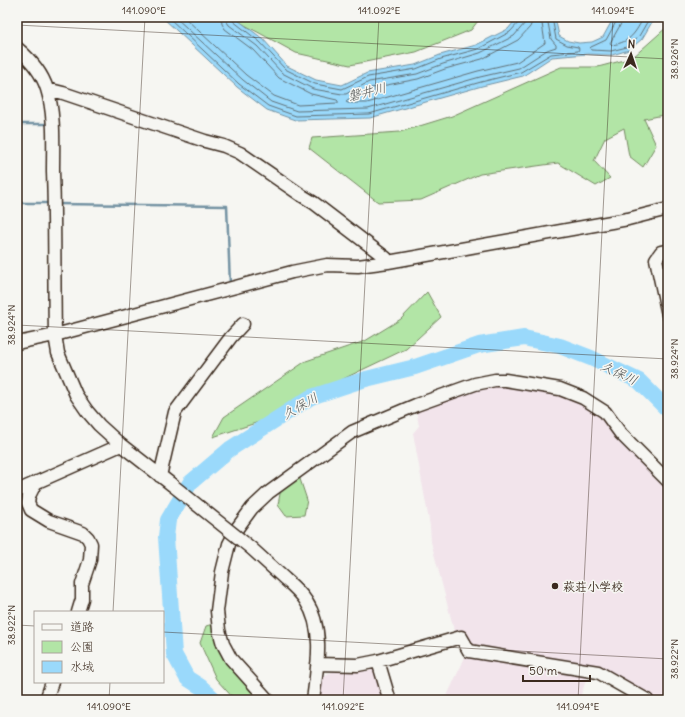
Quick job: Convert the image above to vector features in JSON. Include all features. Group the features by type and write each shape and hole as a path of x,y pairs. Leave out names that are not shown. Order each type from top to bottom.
{"street":[{"path":"17,48 26,55 41,75 47,89 52,117 55,335 58,353 76,395 99,425 121,445 251,548 306,600 314,616 318,644 313,700"},
{"path":"47,89 224,146 240,153 300,195 314,203 386,258 388,262"},
{"path":"17,343 55,335 292,272 326,265 358,266 388,262 628,219 668,209"},
{"path":"668,251 661,252 656,259 668,315"},
{"path":"160,476 175,412 231,337 243,324"},
{"path":"268,700 231,659 223,644 219,630 217,611 222,572 229,544 238,527 252,508 268,493 352,432 416,405 475,384 495,380 505,380 560,389 583,398 600,408 605,412 621,434 668,481"},
{"path":"17,491 121,445"},
{"path":"36,482 29,496 28,503 31,510 49,521 83,534 88,538 91,544 90,560 82,584 82,599 78,611"},
{"path":"317,664 358,664 378,661 461,637 469,651 598,672 647,700"},
{"path":"378,661 389,698 388,700"},
{"path":"46,700 52,683"}],"shaded area":[{"name":"萩荘小学校","path":"493,385 554,392 580,400 604,416 617,434 651,472 668,488 668,700 650,700 598,666 460,646 454,630 431,542 430,526 413,433 419,426 416,410 466,390"},
{"path":"466,655 589,672 579,700 445,700"},
{"path":"378,669 385,700 319,700 321,679 332,672 353,672"}],"green space":[{"path":"230,17 481,17 471,30 416,52 350,65 296,53"},
{"path":"668,26 668,114 644,119 656,145 643,167 629,156 624,128 605,138 594,161 610,178 596,186 558,163 480,174 421,200 378,202 309,148 312,138 400,132 452,116 561,67 598,67 632,58"},
{"path":"427,292 441,317 406,349 345,378 265,420 213,437 224,417 306,361 365,341 401,319"},
{"path":"299,476 307,500 304,515 286,516 278,505 281,488"},
{"path":"213,624 262,700 235,700 216,679 200,643 206,626"}],"water":[{"name":"磐井川","path":"162,17 234,17 263,39 287,66 316,80 342,85 367,73 415,65 440,55 476,45 508,29 518,17 555,17 559,36 568,41 579,43 592,42 603,37 614,17 655,17 642,39 629,50 612,55 587,54 552,57 523,76 482,86 370,118 295,120 267,110 237,87"}],"waterway":[{"path":"17,124 48,124"},
{"path":"17,203 50,203"},
{"path":"57,204 227,206 230,285"},
{"name":"久保川","path":"215,700 201,687 187,678 174,654 166,537 168,520 190,483 230,449 311,397 366,379 415,367 479,345 524,338 560,346 591,358 639,381 668,410"}],"place":[{"name":"萩荘小学校","path":"555,586"}]}
